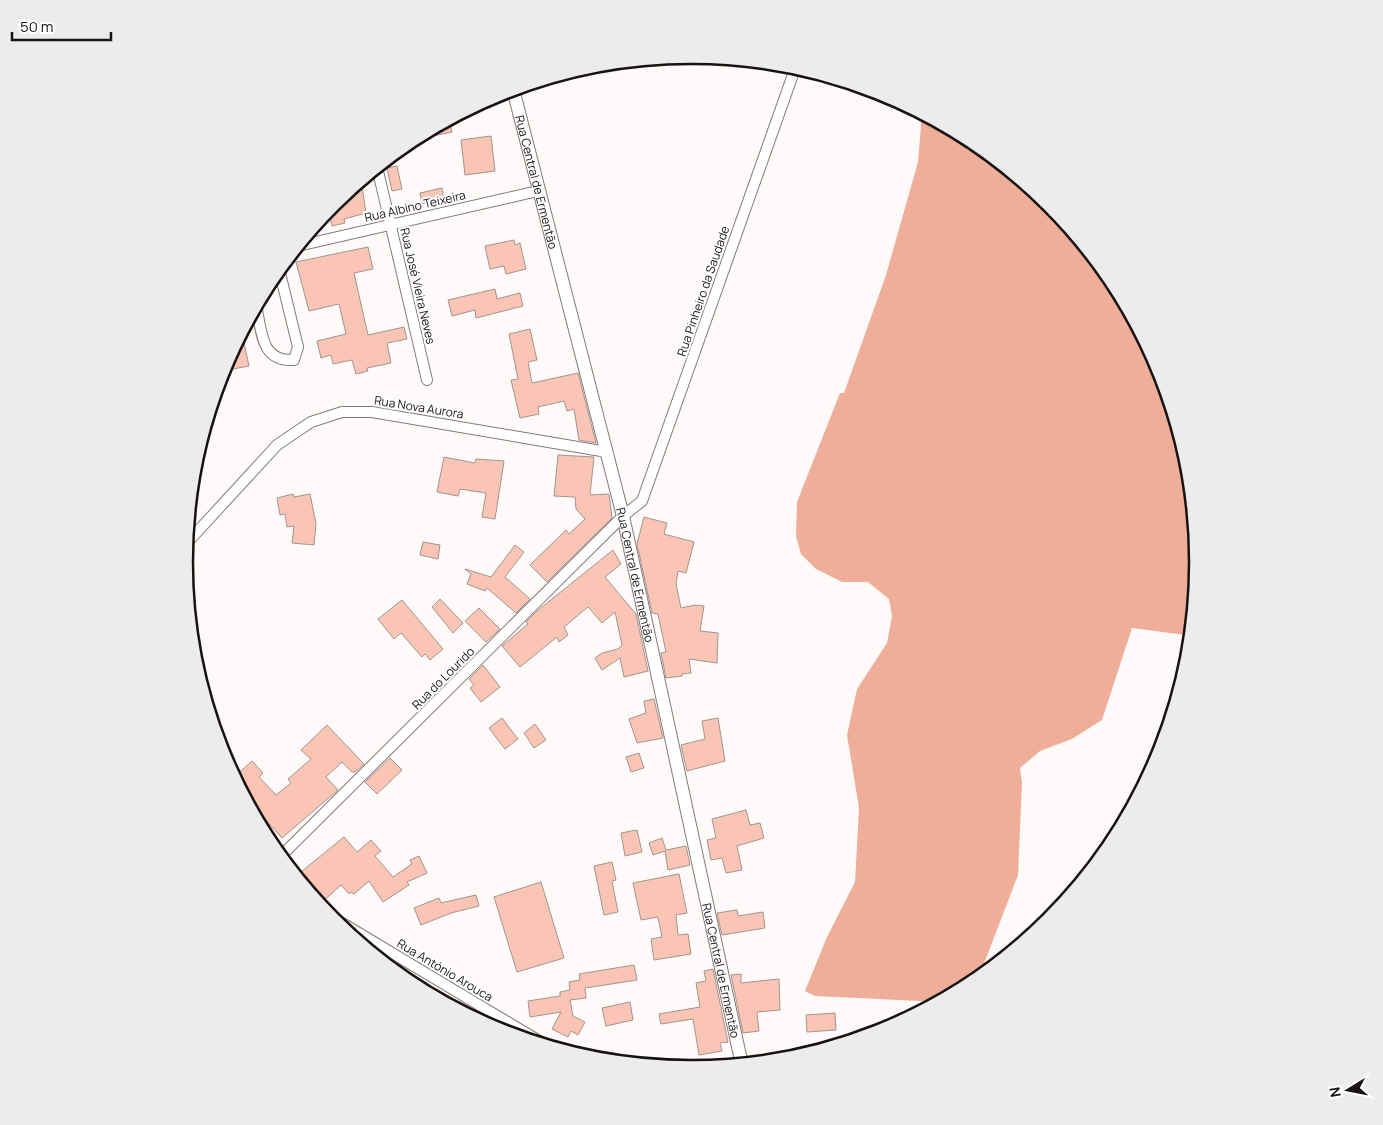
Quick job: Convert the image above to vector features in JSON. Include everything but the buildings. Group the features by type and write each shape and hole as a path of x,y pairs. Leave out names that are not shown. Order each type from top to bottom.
{"street":[{"name":"Rua Pinheiro da Saudade","path":"623,516 642,500 793,74"},
{"name":"Rua Central de Ermentão","path":"515,96 623,516 741,1058"},
{"name":"Rua José Vieira Neves","path":"379,175 427,380"},
{"name":"Rua Albino Teixeira","path":"309,244 538,192"},
{"path":"259,316 266,347 271,356 280,361 294,360 298,347 281,279"},
{"name":"Rua Nova Aurora","path":"194,535 277,445 311,422 342,412 372,412 607,452"},
{"name":"Rua do Lourido","path":"285,852 623,516"},
{"name":"Rua António Arouca","path":"359,933 525,1032"},
{"path":"488,1018 490,1012"}],"shaded area":[{"path":"921,120 969,148 995,167 1044,210 1087,259 1123,313 1139,342 1164,402 1181,465 1186,497 1190,562 1186,628 1185,635 1132,628 1102,720 1072,739 1040,751 1020,768 1022,783 1018,875 983,967 928,1001 815,996 805,991 827,937 855,882 859,808 847,735 857,689 887,643 892,616 889,599 868,582 842,582 816,569 801,554 796,536 797,502 840,393 844,393 886,275 918,162"}]}
